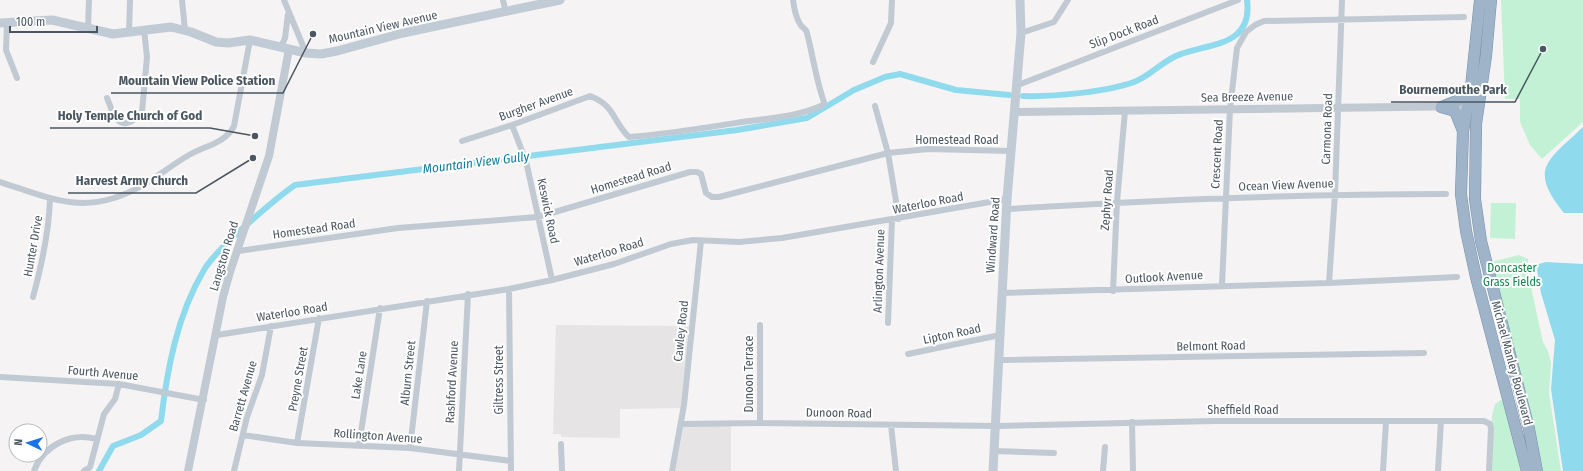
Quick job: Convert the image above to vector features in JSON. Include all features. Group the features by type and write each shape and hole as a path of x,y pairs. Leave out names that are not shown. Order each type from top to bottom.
{"highway":[{"name":"Michael Manley Boulevard","path":"1480,0 1471,87 1463,131 1461,194 1466,232 1527,471"},
{"name":"Michael Manley Boulevard","path":"1491,0 1486,56 1476,124 1474,164 1476,199 1481,241 1529,429 1537,471"},
{"path":"1441,107 1456,102 1466,95 1471,87"},
{"path":"1441,107 1455,111 1463,131"}],"main road":[{"name":"Mountain View Avenue","path":"4,23 52,20 113,34 171,27 185,30 216,42 228,43 250,40 306,53 321,54 337,52 402,33 506,13 560,0"},
{"name":"Windward Road","path":"993,471 997,426 1001,293 1008,209 1007,199 1018,86 1021,33 1020,0"}],"street":[{"path":"88,29 89,0"},
{"path":"129,32 130,0"},
{"path":"182,0 185,30"},
{"path":"284,0 306,53"},
{"path":"503,0 506,13"},
{"name":"Burgher Avenue","path":"462,141 512,125 590,96 602,102 610,109 629,137 666,134 809,112 823,105 824,102 807,34 800,24 793,0"},
{"path":"873,62 891,23 892,0"},
{"path":"1021,33 1054,22 1068,0"},
{"name":"Slip Dock Road","path":"1018,86 1238,0"},
{"name":"Carmona Road","path":"1329,283 1336,194 1342,0"},
{"path":"285,48 288,10"},
{"name":"Crescent Road","path":"1222,285 1230,109 1237,48 1246,32 1255,25 1264,21 1464,17"},
{"path":"4,23 6,50 17,78"},
{"path":"107,98 117,120 121,124 138,118 142,112 147,57 144,30"},
{"path":"0,182 50,199 70,203 90,204 104,202 121,196 143,185 193,153 223,139 231,132 234,126 250,40"},
{"name":"Langston Road","path":"188,471 204,400 223,297 250,211 270,156 285,48"},
{"path":"875,106 888,154 899,219"},
{"name":"Sea Breeze Avenue","path":"1015,112 1479,106"},
{"name":"Zephyr Road","path":"1113,291 1117,202 1125,111"},
{"name":"Keswick Road","path":"512,125 526,161 552,280"},
{"name":"Homestead Road","path":"238,251 398,228 538,217 690,172 697,172 701,174 706,193 712,197 719,198 888,154 928,149 1011,151"},
{"name":"Ocean View Avenue","path":"1008,209 1117,202 1336,194 1446,194"},
{"name":"Hunter Drive","path":"33,297 44,260 50,221 50,199"},
{"name":"Waterloo Road","path":"217,335 468,294 510,289 614,264 671,244 693,240 739,242 782,238 899,219 1007,199"},
{"name":"Arlington Avenue","path":"888,323 892,220"},
{"name":"Cawley Road","path":"672,471 681,424 701,241"},
{"name":"Outlook Avenue","path":"1001,293 1113,291 1222,285 1329,283 1457,277"},
{"name":"Giltress Street","path":"510,289 511,471"},
{"name":"Rashford Avenue","path":"458,471 468,294"},
{"name":"Alburn Street","path":"410,448 427,301"},
{"name":"Lake Lane","path":"359,445 380,308"},
{"name":"Preyne Street","path":"297,443 319,318"},
{"name":"Dunoon Terrace","path":"760,325 760,423"},
{"name":"Barrett Avenue","path":"234,471 252,398 262,375 271,326"},
{"name":"Lipton Road","path":"908,354 1000,335"},
{"name":"Belmont Road","path":"999,360 1424,353"},
{"name":"Fourth Avenue","path":"0,377 119,384 204,400"},
{"path":"84,471 90,468 96,439 104,414 115,399 119,384"},
{"path":"1438,471 1441,421"},
{"name":"Sheffield Road","path":"997,426 1132,422 1484,421 1490,424 1489,471"},
{"path":"1132,422 1133,471"},
{"path":"1383,471 1386,422"},
{"name":"Dunoon Road","path":"681,424 760,423 997,426"},
{"path":"891,425 896,471"},
{"name":"Rollington Avenue","path":"243,435 297,443 410,448 459,456 511,461"},
{"path":"34,471 37,463 44,454 57,442 68,438 90,437 96,439"},
{"path":"561,444 562,471"},
{"path":"1104,471 1105,447"},
{"path":"994,451 1054,453"}],"shaded area":[{"path":"556,325 691,326 682,408 620,409 620,438 561,437 561,434 553,434"},
{"path":"684,423 731,423 731,471 674,471"}],"green space":[{"path":"1501,0 1583,0 1583,122 1542,159 1530,145 1520,122 1520,99 1505,99"},
{"path":"1491,203 1516,203 1515,239 1490,238"},
{"name":"Doncaster Grass Fields","path":"1519,255 1528,259 1528,272 1537,315 1543,342 1548,351 1551,363 1549,393 1561,471 1543,471 1491,262"},
{"path":"1502,399 1508,415 1521,471 1491,471 1492,415 1495,404"}],"water":[{"path":"1583,127 1583,213 1564,213 1553,198 1547,185 1545,175 1547,166 1552,157"},
{"path":"1546,262 1583,264 1583,471 1563,471 1551,389 1555,340 1541,293 1537,270 1539,264"}],"waterway":[{"name":"Mountain View Gully","path":"1023,96 1049,96 1079,93 1109,89 1134,82 1146,76 1175,56 1217,44 1228,40 1237,34 1243,26 1247,15 1247,0"},
{"name":"Mountain View Gully","path":"99,471 113,446 141,435 161,421 166,382 180,324 195,287 207,266 232,238 270,204 295,185 737,130 807,118 854,90 885,77 900,74 956,90 1009,95"}],"place":[{"name":"Mountain View Police Station","path":"313,34"},
{"name":"Bournemouthe Park","path":"1543,49"},
{"name":"Holy Temple Church of God","path":"255,136"},
{"name":"Harvest Army Church","path":"253,158"}]}
